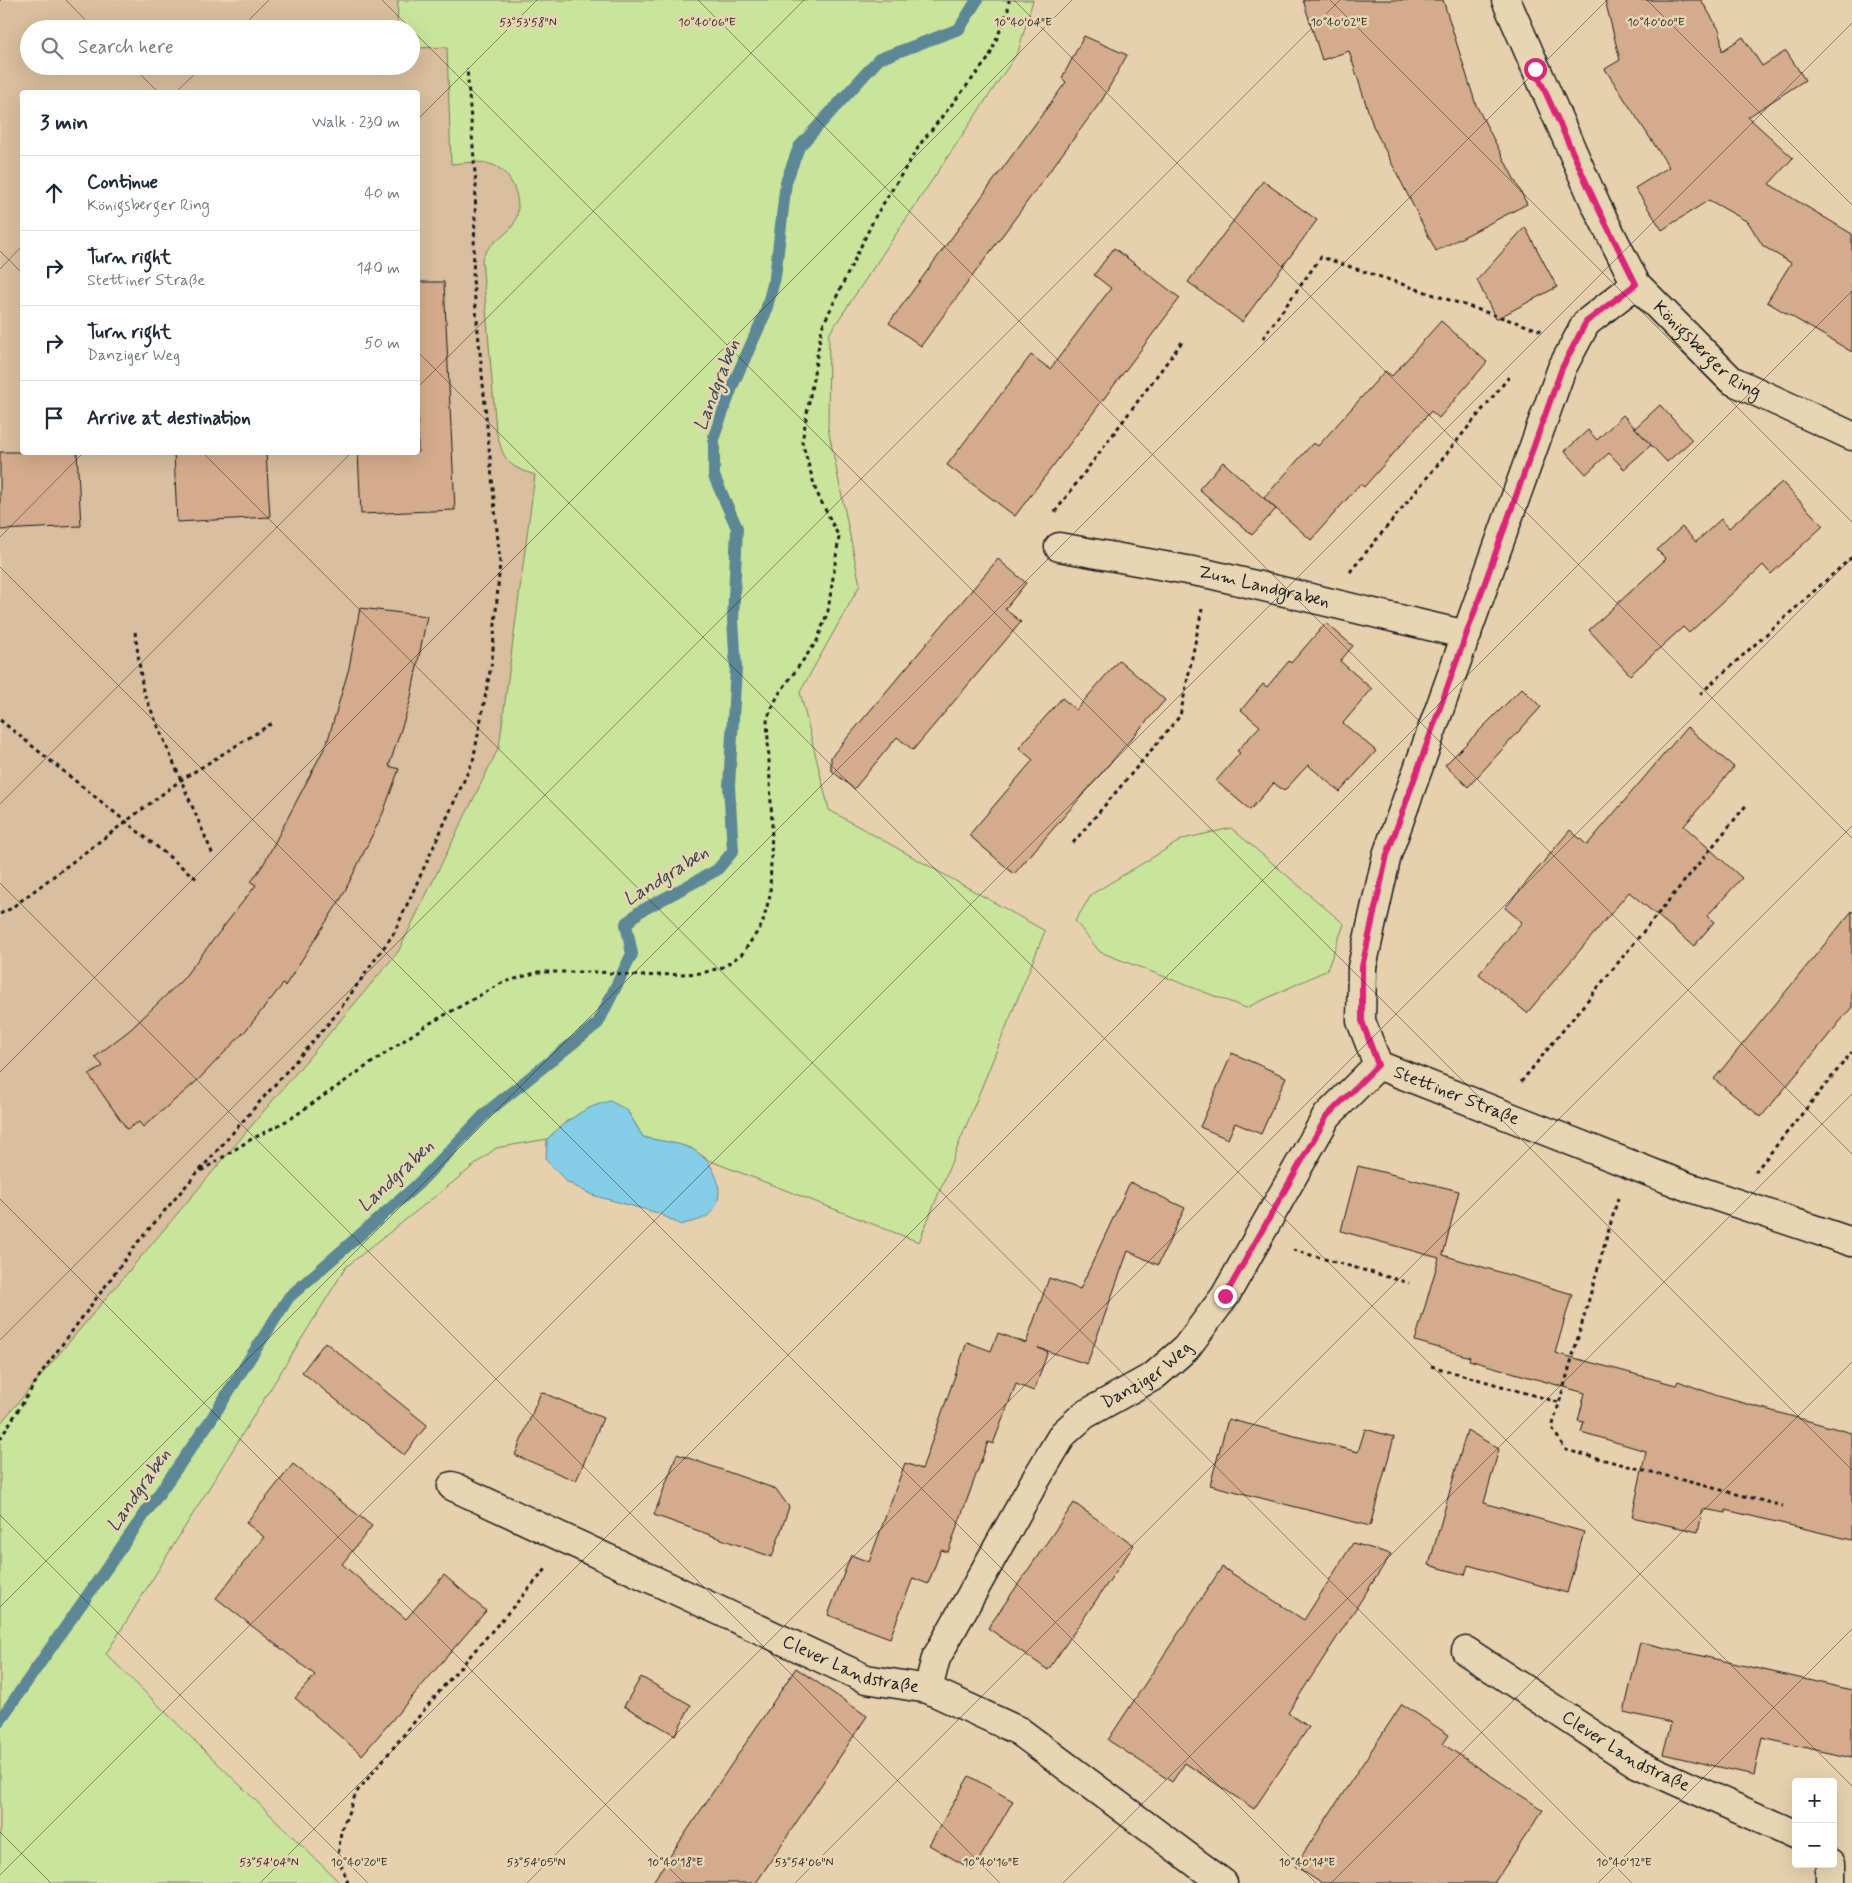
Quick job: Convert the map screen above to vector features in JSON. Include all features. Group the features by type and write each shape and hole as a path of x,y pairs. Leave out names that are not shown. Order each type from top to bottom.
{"street":[{"name":"Königsberger Ring","path":"1506,0 1596,204 1636,284 1731,380 1852,436"},
{"name":"Stettiner Straße","path":"1636,284 1586,322 1562,368 1387,855 1362,967 1362,1021 1378,1065 1628,1164 1852,1242"},
{"name":"Zum Landgraben","path":"1059,547 1209,574 1467,635"},
{"name":"Danziger Weg","path":"928,1689 936,1658 1063,1434 1084,1415 1154,1376 1186,1348 1225,1296 1327,1116 1378,1065"},
{"name":"Clever Landstraße","path":"452,1486 866,1679 928,1689 1019,1732 1223,1883"},
{"name":"Clever Landstraße","path":"1466,1651 1636,1763 1792,1833"},
{"path":"1831,1868 1832,1883"}],"path":[{"path":"196,1174 250,1140 290,1119 425,1026 502,983 538,972 599,972 641,976 702,973 724,967 742,954 762,925 770,886 772,824 767,719 778,695 817,641 828,612 838,537 816,491 802,442 822,327 875,217 921,143 989,58 1008,10 1009,0"},
{"path":"0,1440 44,1369 138,1242 334,1016 394,933 473,761 492,661 500,562 473,279 476,186 466,68"},
{"path":"1263,338 1321,256 1575,343"},
{"path":"1054,513 1182,342"},
{"path":"1326,601 1509,378"},
{"path":"1700,694 1852,557"},
{"path":"1072,843 1180,716 1209,574"},
{"path":"135,632 143,691 213,855"},
{"path":"0,720 198,880"},
{"path":"0,914 10,909 181,780 274,722"},
{"path":"1497,1112 1748,803"},
{"path":"1731,1201 1852,1052"},
{"path":"1628,1164 1561,1403 1552,1428 1566,1450 1782,1506"},
{"path":"1269,1218 1290,1249 1409,1283"},
{"path":"1431,1366 1561,1403"},
{"path":"348,1883 338,1857 341,1831 356,1793 482,1642 540,1575 572,1543"}],"shaded area":[{"path":"0,0 606,0 535,475 499,747 398,952 0,1424"}],"green space":[{"path":"398,0 1033,0 1018,52 829,334 828,428 860,585 800,692 829,810 1045,931 919,1242 708,1160 691,1148 643,1137 627,1110 569,1119 547,1139 496,1148 346,1267 106,1654 340,1883 0,1883 0,1424 398,952 499,747 535,475 517,468 507,460 501,448 496,430 482,259 489,247 513,225 518,209 517,200 512,183 507,175 493,165 478,162 451,164 447,47 420,48 420,20 397,20"},
{"path":"1231,828 1344,924 1327,970 1246,1008 1100,952 1075,921 1092,894 1183,839"}],"water":[{"path":"610,1101 627,1110 643,1137 674,1143 692,1149 707,1162 713,1170 719,1190 714,1208 707,1216 681,1225 658,1213 592,1195 567,1182 546,1160 547,1139 583,1111"}],"building":[{"path":"1303,0 1443,0 1476,105 1527,204 1436,251 1373,126 1349,51 1322,60"},
{"path":"1605,0 1701,0 1720,31 1722,51 1743,37 1762,66 1786,51 1805,80 1748,117 1793,158 1769,184 1852,234 1852,352 1767,302 1791,263 1763,246 1748,222 1709,200 1662,230 1635,188 1669,167 1605,69 1620,60"},
{"path":"1084,36 1127,55 1102,100 921,346 889,323 1066,82 1062,78"},
{"path":"1263,181 1317,220 1242,322 1188,282"},
{"path":"1525,227 1557,287 1496,319 1477,280"},
{"path":"1114,248 1180,298 1015,516 947,465 1031,355 1050,369 1111,288 1094,275"},
{"path":"420,282 444,282 455,510 361,514 358,455 420,455"},
{"path":"1441,321 1487,362 1439,418 1431,411 1364,487 1360,484 1311,540 1264,498 1313,443 1318,446 1385,371 1392,376"},
{"path":"1660,405 1692,440 1667,462 1635,428"},
{"path":"1623,415 1651,445 1624,469 1609,453 1586,474 1565,451 1588,430 1597,440"},
{"path":"0,452 20,452 20,455 77,455 81,526 0,530"},
{"path":"174,455 266,455 270,517 177,522"},
{"path":"1223,462 1276,509 1252,535 1199,489"},
{"path":"1782,482 1823,526 1771,574 1763,565 1689,633 1683,627 1630,675 1589,630 1666,559 1657,550 1682,527 1696,542 1721,519 1729,528"},
{"path":"998,559 1026,583 1005,609 1021,622 913,750 897,737 854,789 831,770 831,757"},
{"path":"360,608 427,616 410,702 389,766 399,769 383,813 342,897 285,986 283,984 247,1029 197,1081 143,1127 139,1122 127,1129 89,1075 103,1066 95,1057 131,1029 182,980 256,885 251,882 263,865 327,743 349,668"},
{"path":"1326,623 1353,646 1340,661 1372,689 1343,723 1376,751 1340,792 1308,765 1284,791 1274,783 1250,810 1216,781 1240,753 1237,751 1260,726 1241,710 1263,684 1267,687 1289,661 1291,663"},
{"path":"1119,660 1165,700 1014,874 969,835 1033,760 1019,748 1040,723 1062,698 1076,710"},
{"path":"1522,688 1541,707 1468,787 1445,765"},
{"path":"1687,727 1734,767 1684,826 1742,878 1707,916 1714,922 1694,946 1629,892 1527,1013 1479,974 1522,922 1505,908 1570,830 1587,845"},
{"path":"1852,911 1852,1007 1761,1117 1714,1079"},
{"path":"1232,1053 1286,1077 1261,1134 1235,1123 1228,1139 1200,1127"},
{"path":"1358,1166 1459,1191 1443,1255 1572,1294 1555,1353 1676,1385 1678,1381 1718,1396 1852,1433 1852,1540 1726,1510 1726,1513 1703,1509 1698,1532 1632,1517 1646,1451 1581,1432 1584,1422 1578,1421 1585,1393 1469,1360 1470,1357 1415,1341 1439,1258 1341,1231"},
{"path":"1130,1182 1185,1208 1158,1265 1128,1251 1087,1364 1048,1351 1034,1391 1016,1384 993,1444 988,1442 948,1552 941,1550 928,1584 913,1578 890,1638 828,1615 851,1555 869,1562 905,1463 922,1469 967,1342 991,1351 998,1333 1026,1343 1049,1278 1080,1289"},
{"path":"325,1342 427,1425 404,1455 302,1372"},
{"path":"541,1392 603,1418 576,1481 515,1455"},
{"path":"1228,1419 1358,1452 1365,1429 1394,1437 1370,1526 1210,1485"},
{"path":"1467,1430 1499,1449 1484,1503 1584,1532 1567,1593 1468,1565 1465,1575 1429,1565"},
{"path":"677,1454 776,1489 789,1507 772,1557 654,1515"},
{"path":"293,1464 372,1526 342,1564 406,1619 444,1575 486,1611 362,1755 295,1698 315,1675 216,1598 264,1537 246,1523"},
{"path":"1074,1503 1134,1545 1048,1670 988,1628"},
{"path":"1353,1543 1391,1554 1288,1713 1309,1727 1254,1809 1185,1763 1172,1782 1108,1740 1222,1567 1304,1620"},
{"path":"1640,1642 1852,1690 1852,1758 1762,1738 1754,1775 1663,1754 1671,1723 1624,1712"},
{"path":"796,1668 867,1716 756,1883 652,1883"},
{"path":"641,1677 691,1705 675,1735 624,1706"},
{"path":"1402,1704 1449,1735 1443,1744 1543,1810 1494,1883 1321,1883 1295,1866"},
{"path":"969,1776 1013,1801 973,1870 929,1845"}],"waterway":[{"name":"Landgraben","path":"0,1720 210,1421 289,1297 417,1185 487,1112 598,1023 632,954 626,924 639,912 717,870 733,851 729,786 736,668 733,620 737,528 714,476 714,436 734,382 765,314 775,277 786,182 799,147 879,59 959,29 977,0"}],"route":[{"path":"1225,1296 1327,1116 1378,1065 1362,1021 1362,967 1387,855 1562,368 1586,322 1636,284 1596,204 1535,69"}]}
